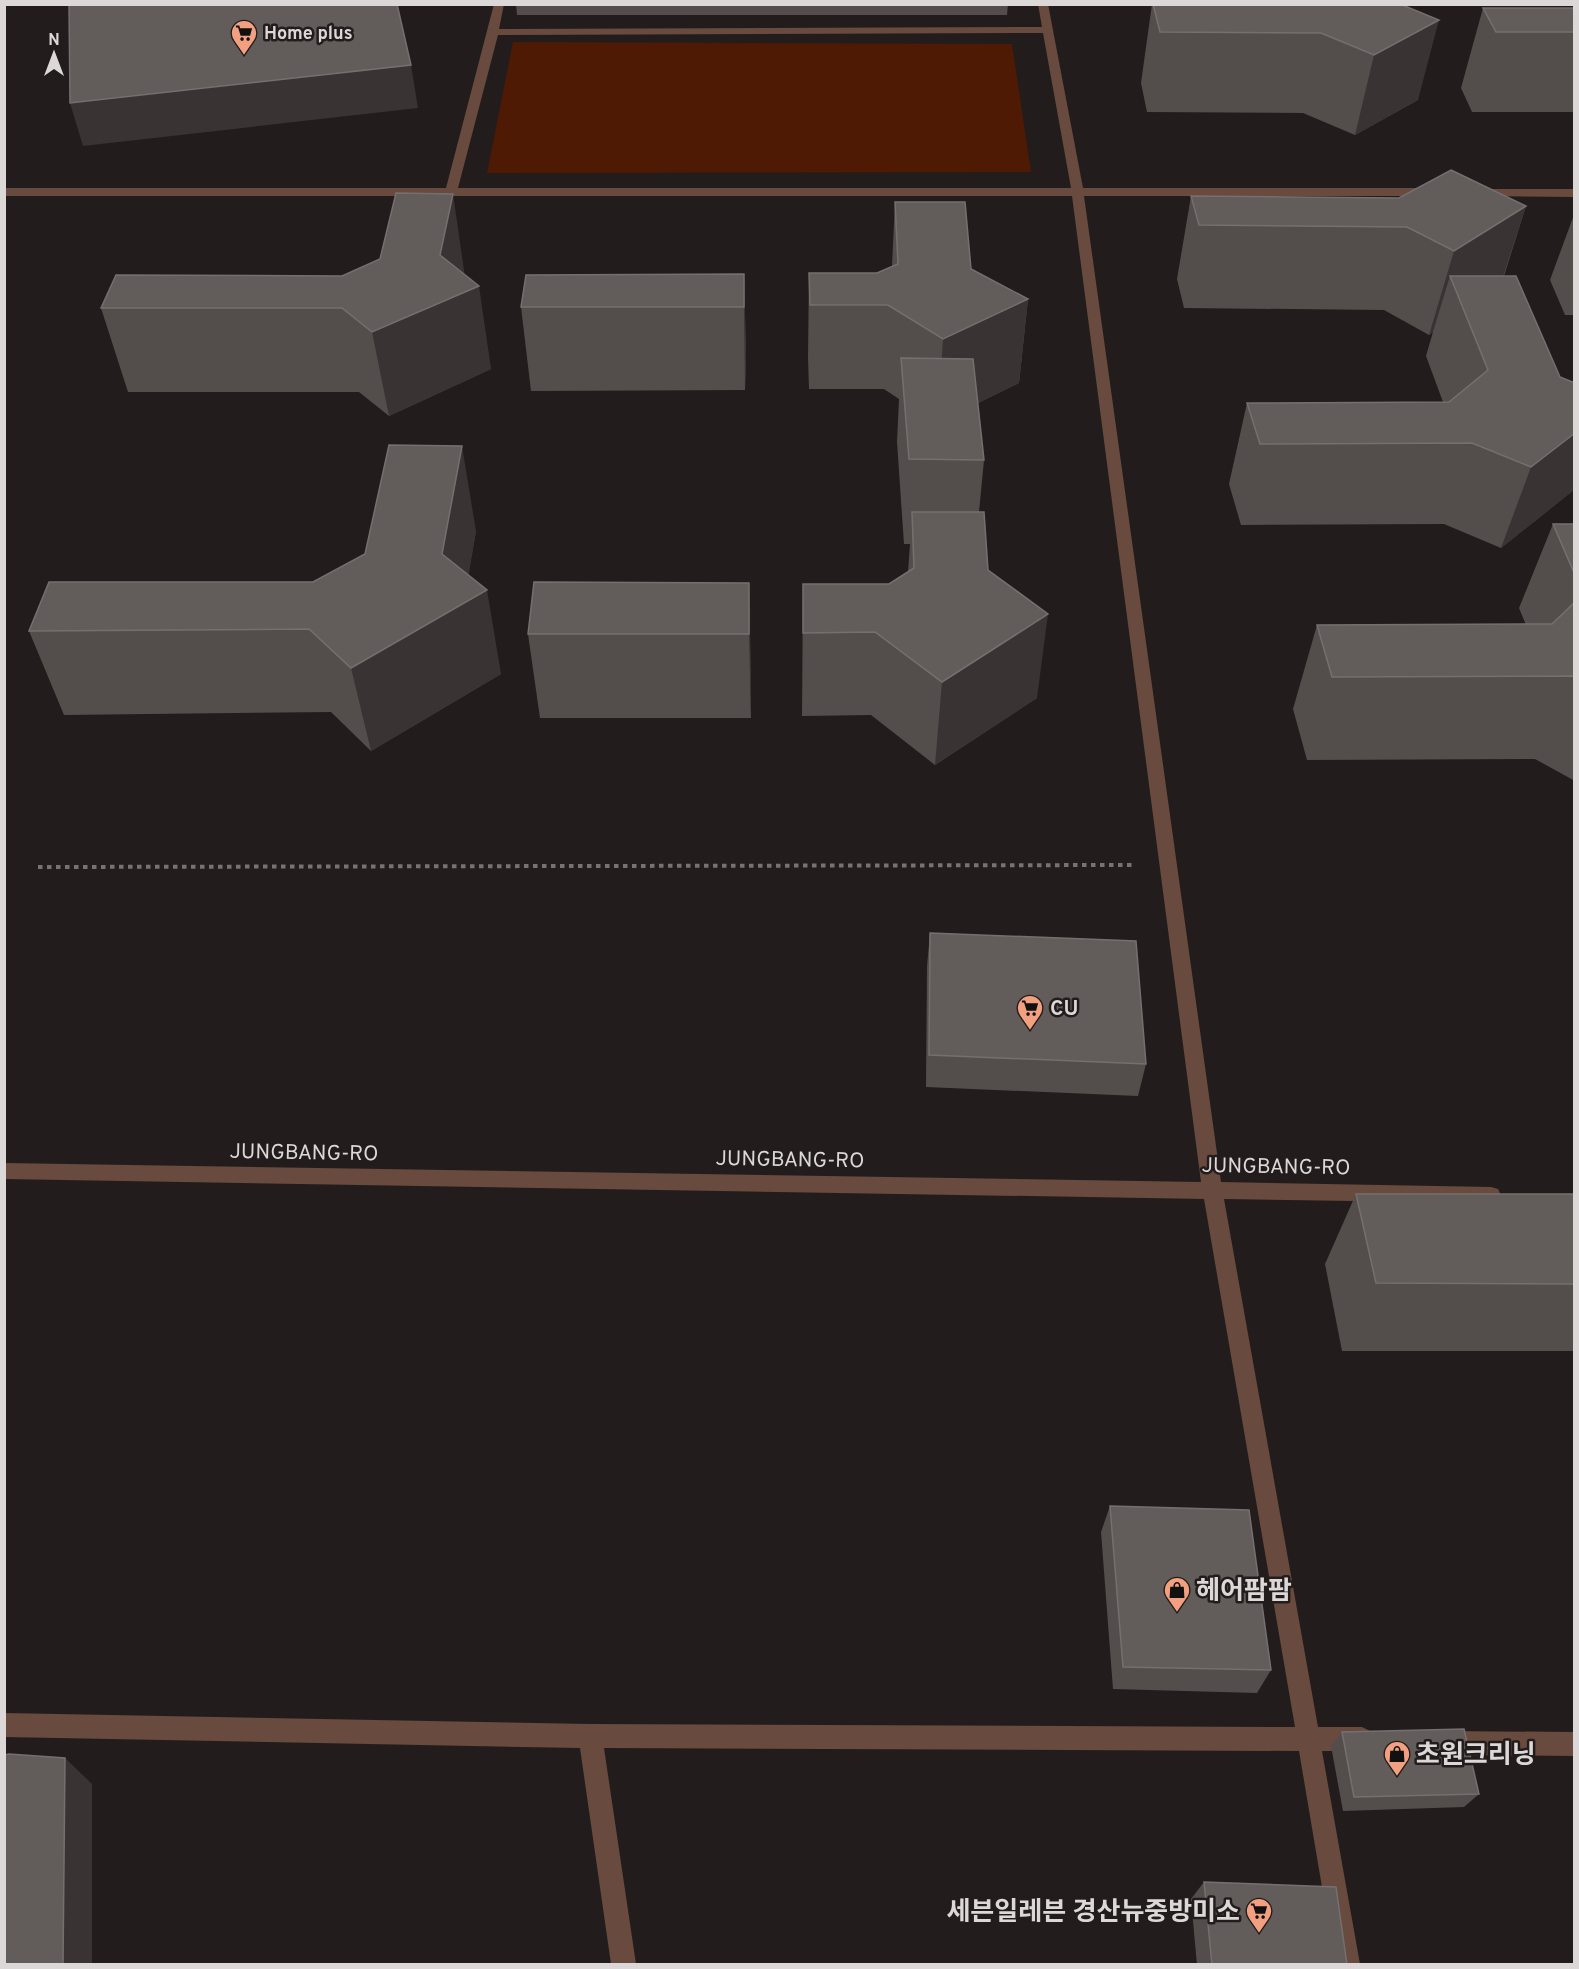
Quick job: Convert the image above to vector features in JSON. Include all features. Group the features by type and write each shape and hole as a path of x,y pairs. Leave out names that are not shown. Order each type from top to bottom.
{"street":[{"path":"451,192 499,4"},
{"path":"1043,4 1077,190 1212,1189 1348,1965"},
{"path":"493,32 1048,30"},
{"path":"4,192 1077,190 1444,192"},
{"path":"1468,193 1575,193"},
{"name":"JUNGBANG-RO","path":"4,1171 1504,1195"},
{"path":"4,1725 590,1736 1383,1740"},
{"path":"590,1736 623,1965"},
{"path":"1416,1742 1575,1744"}],"path":[{"path":"38,867 1137,865"}],"shaded area":[{"path":"513,42 1012,44 1031,172 487,173"}],"building":[{"name":"Home plus","path":"69,4 397,4 411,65 70,103"},
{"path":"1153,4 1400,4 1439,20 1374,55 1321,33 1160,32"},
{"path":"1483,8 1575,8 1575,32 1496,32"},
{"path":"1451,170 1526,206 1454,251 1407,227 1199,225 1191,196 1399,198"},
{"path":"396,193 453,194 440,255 479,286 372,332 342,308 101,308 116,275 342,276 380,259"},
{"path":"895,202 965,202 971,269 1028,299 943,339 888,305 810,305 809,273 877,273 898,264"},
{"path":"744,274 744,307 521,307 526,275"},
{"path":"1450,276 1516,276 1560,377 1575,383 1575,433 1531,467 1472,443 1260,444 1247,403 1449,402 1488,370"},
{"path":"901,358 973,359 984,460 909,459"},
{"path":"389,445 462,446 442,554 487,590 351,668 309,629 29,631 49,582 313,582 365,554"},
{"path":"912,512 984,512 988,570 1048,614 942,682 875,632 803,633 803,584 889,584 914,568"},
{"path":"1553,524 1575,524 1575,575"},
{"path":"534,582 749,583 749,634 528,634"},
{"path":"1575,602 1575,677 1332,677 1317,625 1552,624"},
{"name":"CU","path":"930,933 1136,941 1146,1064 929,1055"},
{"path":"1356,1194 1575,1194 1575,1284 1376,1283"},
{"name":"헤어팜팜","path":"1110,1506 1249,1510 1271,1670 1123,1667"},
{"name":"초원크리닝","path":"1464,1729 1479,1794 1354,1797 1342,1732"},
{"path":"4,1755 65,1758 63,1965 4,1965"},
{"name":"세븐일레븐 경산뉴중방미소","path":"1204,1882 1336,1887 1347,1965 1212,1965"}],"place":[{"name":"Home plus","path":"244,56"},
{"name":"CU","path":"1030,1031"},
{"name":"헤어팜팜","path":"1177,1613"},
{"name":"초원크리닝","path":"1397,1777"},
{"name":"세븐일레븐 경산뉴중방미소","path":"1259,1934"}]}
